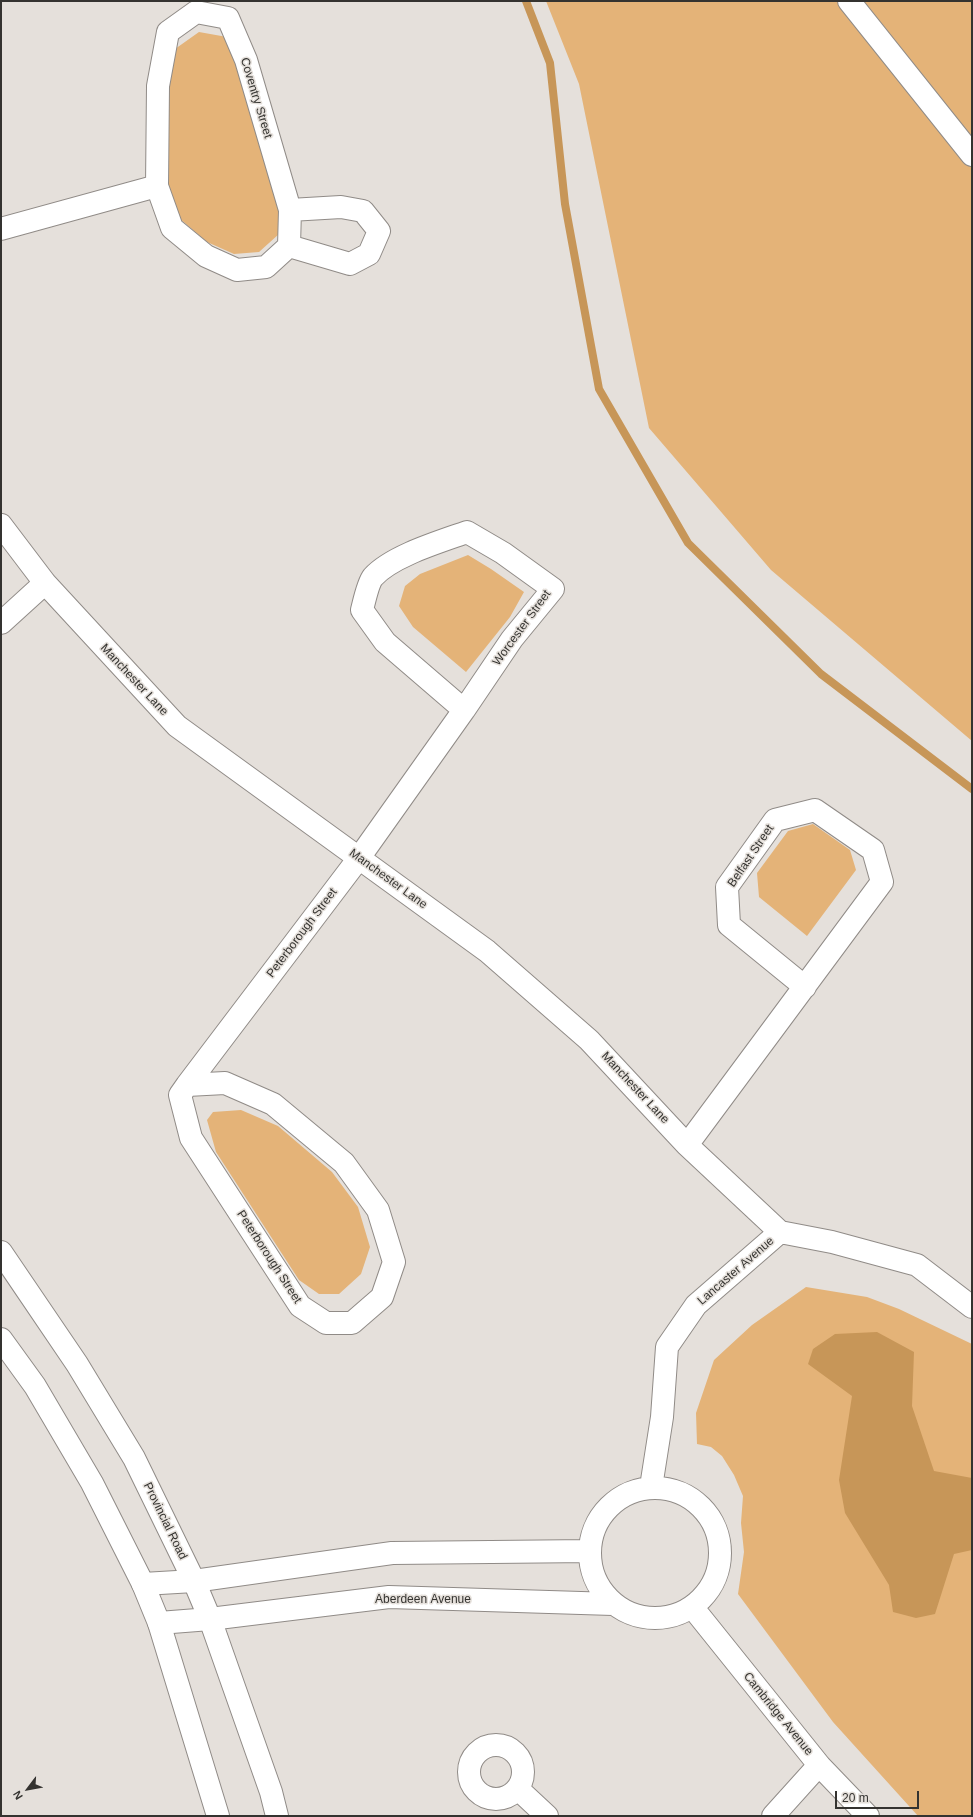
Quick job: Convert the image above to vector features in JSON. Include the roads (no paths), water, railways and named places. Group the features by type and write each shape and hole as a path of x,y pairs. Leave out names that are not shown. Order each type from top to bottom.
{"street":[{"path":"849,1 972,155"},
{"name":"Coventry Street","path":"196,6 228,18 246,60 290,210 289,246 266,267 237,270 206,256 172,228 157,186 158,86 168,32 196,6"},
{"path":"1,229 157,186"},
{"path":"289,246 350,264 369,254 379,231 363,211 342,207 290,210"},
{"name":"Manchester Lane","path":"1,525 44,583 177,726 487,951 589,1040 688,1145 780,1232"},
{"name":"Worcester Street","path":"359,858 464,710 512,639 553,589 503,553 467,532 430,545 395,561 372,578 362,610 385,642 464,710"},
{"path":"1,623 44,583"},
{"name":"Belfast Street","path":"688,1145 805,987 882,882 873,850 815,810 775,820 727,887 730,925 805,987"},
{"name":"Peterborough Street","path":"187,1085 225,1083 273,1104 344,1163 378,1210 394,1262 382,1297 352,1323 326,1323 300,1306 191,1138 180,1095 187,1085 359,858"},
{"name":"Lancaster Avenue","path":"651,1488 662,1417 667,1347 696,1305 780,1232 832,1242 917,1265 972,1307"},
{"name":"Provincial Road","path":"1,1252 77,1364 134,1458 194,1581 210,1619 271,1792 277,1816"},
{"path":"1,1338 35,1386 84,1470 143,1584 159,1624 218,1816"},
{"path":"651,1488 668,1489 684,1495 698,1504 710,1517 717,1532 721,1548 718,1571 714,1582 705,1596 693,1608 678,1615 661,1619 644,1618 628,1613 613,1604 603,1593 595,1580 591,1565 590,1550 592,1534 598,1520 608,1507 621,1497 635,1490 651,1488"},
{"path":"143,1584 194,1581 392,1553 590,1550"},
{"name":"Aberdeen Avenue","path":"159,1624 390,1597 613,1604"},
{"name":"Cambridge Avenue","path":"693,1608 819,1765 868,1816"},
{"path":"773,1816 819,1765"},
{"path":"518,1789 547,1816"}],"waterway":[{"path":"526,1 550,63 565,204 599,389 688,543 821,674 972,789"}]}
